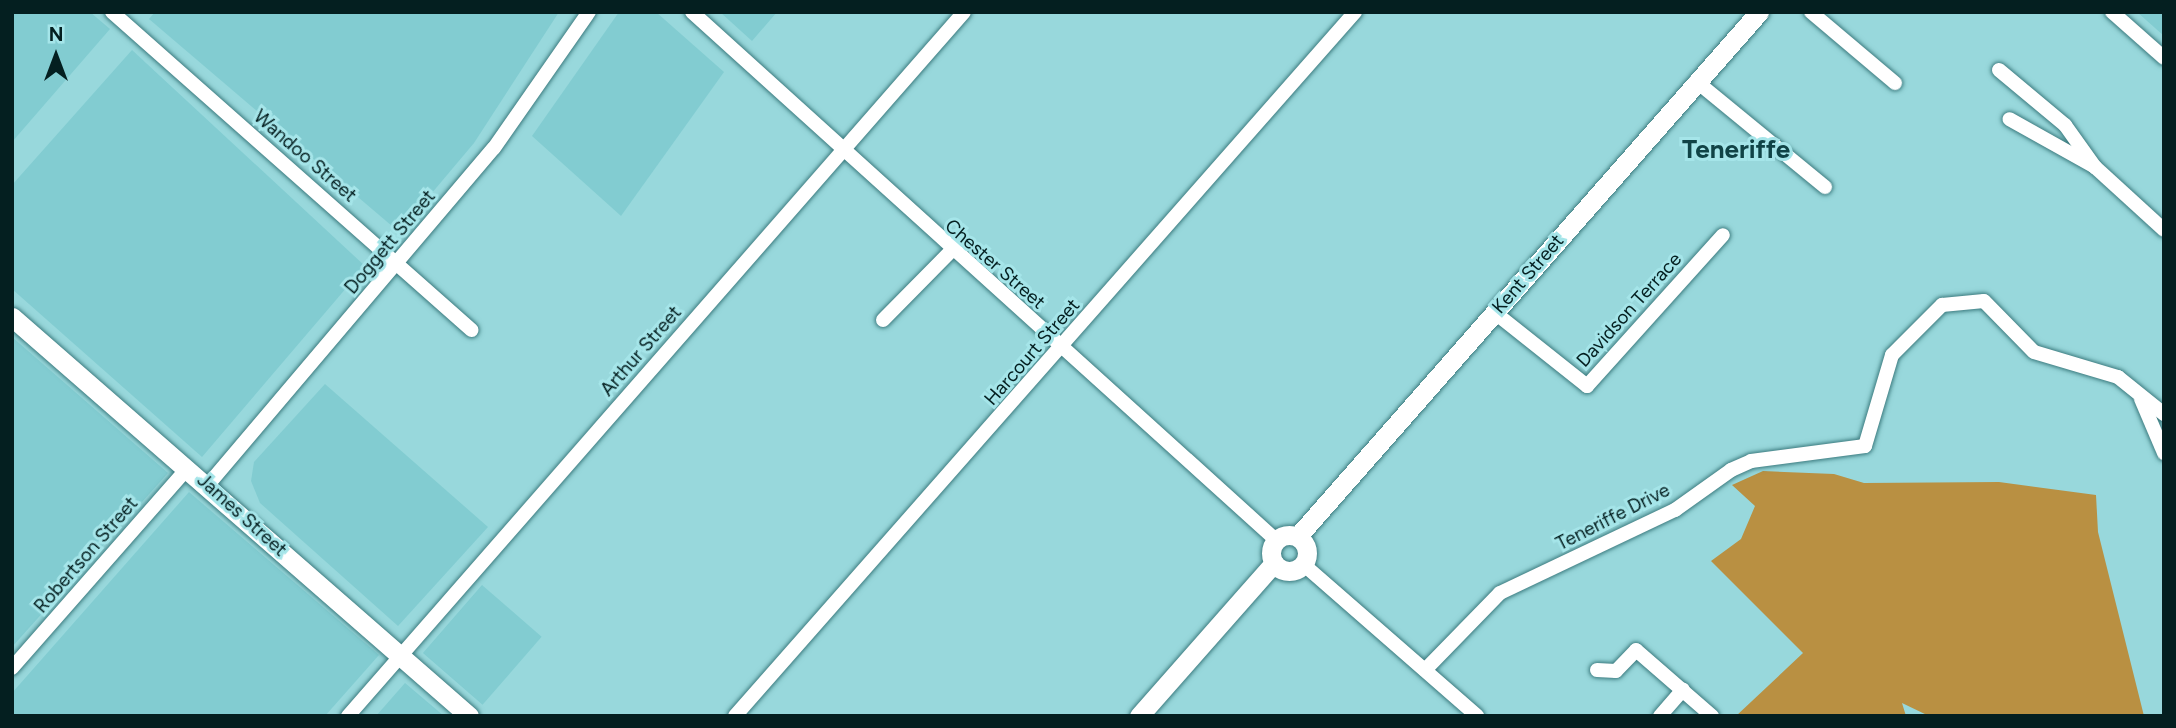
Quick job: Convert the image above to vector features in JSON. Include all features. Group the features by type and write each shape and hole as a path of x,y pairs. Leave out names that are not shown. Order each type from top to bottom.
{"street":[{"name":"Wandoo Street","path":"112,12 398,262 471,330"},
{"name":"Doggett Street","path":"207,486 494,148 589,12"},
{"name":"Chester Street","path":"692,12 1059,351 1276,540"},
{"name":"Arthur Street","path":"348,716 964,12"},
{"name":"Harcourt Street","path":"735,716 1355,12"},
{"name":"Kent Street","path":"1298,537 1759,12"},
{"path":"1811,12 1895,83"},
{"path":"2112,12 2164,58"},
{"path":"1998,70 2064,125 2095,167 2164,230"},
{"path":"1696,81 1825,187"},
{"path":"2009,119 2095,167"},
{"name":"Davidson Terrace","path":"1494,312 1587,386 1723,235"},
{"path":"883,320 951,251"},
{"name":"Teneriffe Drive","path":"1425,670 1500,593 1675,510 1731,470 1751,461 1865,446 1892,355 1942,305 1984,300 2034,352 2108,373 2139,394"},
{"name":"James Street","path":"12,317 469,716"},
{"path":"2139,394 2164,414"},
{"path":"2139,394 2164,453"},
{"name":"Robertson Street","path":"12,668 188,468"},
{"path":"1139,716 1274,563 1276,540 1298,537 1307,550 1303,564 1289,571 1274,563"},
{"path":"1303,564 1477,716"},
{"path":"1597,670 1616,671 1636,650 1712,716"},
{"path":"1660,716 1683,690"}],"shaded area":[{"path":"12,12 90,12 110,29 12,142"},
{"path":"155,12 559,12 474,143 399,232 149,19"},
{"path":"619,12 656,12 724,72 621,216 532,136"},
{"path":"720,12 777,12 752,41"},
{"path":"2137,12 2164,12 2164,36"},
{"path":"132,50 365,266 202,457 12,289 12,185"},
{"path":"12,337 168,473 12,647"},
{"path":"325,384 488,527 398,626 260,503 251,481 254,462"},
{"path":"1763,471 1834,474 1864,483 1999,482 2096,495 2098,532 2144,716 1929,716 1902,703 1906,716 1736,716 1803,653 1711,561 1741,539 1755,506 1732,485"},
{"path":"189,492 379,655 325,716 12,716 12,693"},
{"path":"482,585 542,637 483,705 423,653"},
{"path":"405,683 444,716 376,716"}],"district":[{"name":"Teneriffe","path":"1736,150"}]}
